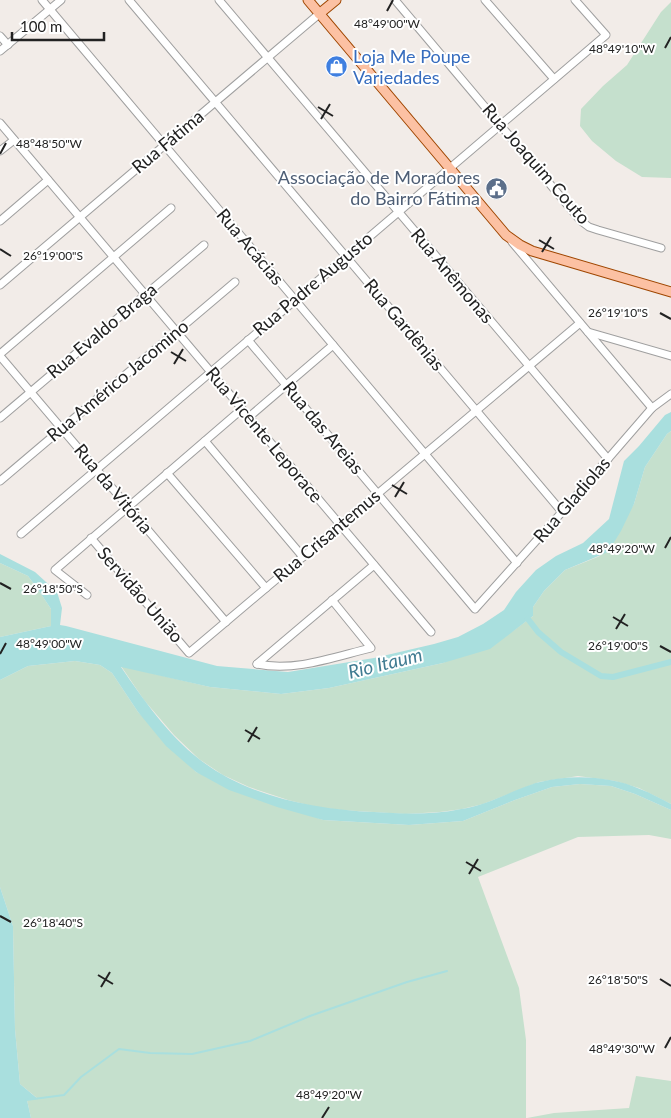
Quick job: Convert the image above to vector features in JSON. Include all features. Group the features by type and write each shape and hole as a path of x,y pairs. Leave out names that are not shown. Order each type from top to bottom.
{"main road":[{"path":"308,0 506,235 520,245 542,254 671,292"},
{"name":"Rua Fátima","path":"320,14 336,0"}],"street":[{"name":"Rua Acácias","path":"42,0 517,562"},
{"path":"0,51 61,0"},
{"name":"Rua Gardênias","path":"129,0 562,512"},
{"name":"Rua Anêmonas","path":"219,0 608,459"},
{"name":"Rua Joaquim Couto","path":"395,0 581,220 589,227 661,248"},
{"path":"485,0 554,79"},
{"name":"Rua Padre Augusto","path":"21,534 606,35 575,0"},
{"name":"Rua Fátima","path":"0,285 320,14"},
{"path":"0,36 8,45"},
{"name":"Rua Vicente Leporace","path":"0,124 431,632"},
{"path":"0,151 14,140"},
{"path":"0,221 48,180"},
{"path":"0,355 171,208"},
{"path":"506,235 652,408"},
{"name":"Rua Evaldo Braga","path":"0,418 204,245"},
{"path":"533,267 538,256 542,254"},
{"name":"Rua Américo Jacomino","path":"0,481 235,282"},
{"name":"Rua Crisantemus","path":"189,653 580,323"},
{"path":"588,332 671,356"},
{"name":"Rua das Areias","path":"248,340 474,609"},
{"path":"249,417 333,345"},
{"name":"Rua da Vitória","path":"0,355 226,622"},
{"name":"Rua Gladiolas","path":"474,609 562,512 652,408 671,394"},
{"path":"87,595 55,570 242,409"},
{"path":"205,440 303,556"},
{"path":"168,472 266,588"},
{"name":"Servidão União","path":"91,538 189,653"},
{"path":"332,600 371,648 301,665 279,667 257,664 332,600 374,565"}],"green space":[{"path":"671,2 671,178 642,177 616,161 592,141 580,126 581,109 627,65 661,12"},
{"path":"671,431 671,804 639,788 615,781 578,776 539,782 483,804 440,812 405,814 341,810 316,807 288,800 249,787 223,775 199,759 174,735 144,700 121,666 210,687 281,694 329,688 443,663 513,631 533,616 533,607 544,591 565,570 600,556 634,504 645,467"},
{"path":"0,563 28,576 51,609 51,626 0,637"},
{"path":"75,661 100,665 112,673 138,712 196,772 323,820 409,825 463,821 552,787 580,784 611,786 671,810 671,839 649,835 578,837 478,877 519,988 526,1040 526,1118 31,1118 27,1100 37,1098 20,1084 15,1029 13,926 0,887 0,680 28,666"},
{"path":"636,1076 671,1081 671,1118 527,1118 554,1113 629,1108"}],"water":[{"name":"Rio Itaum","path":"671,412 671,431 645,467 634,504 608,552 565,570 544,591 533,607 533,616 490,649 443,663 329,688 281,694 210,687 121,667 166,728 199,759 239,783 282,799 328,808 396,813 429,813 477,806 538,782 578,777 604,779 629,785 671,804 671,810 611,786 580,784 552,787 463,821 409,825 323,820 277,807 229,790 196,772 166,746 138,712 112,673 100,665 75,661 28,666 0,680 0,637 51,626 51,609 28,576 0,563 0,554 35,572 57,592 62,608 60,625 217,666 288,672 374,658 458,637 504,610 516,592 536,570 556,556 583,543 609,519 624,461 665,415"},
{"path":"0,887 13,926 15,1029 20,1084 38,1099 27,1100 31,1118 0,1118"}],"waterway":[{"path":"528,619 538,632 561,652 601,676 613,677 671,662"},
{"path":"26,1100 64,1095 81,1077 119,1049 150,1053 192,1054 250,1041 310,1016 407,982 447,971"}],"place":[{"name":"Loja Me Poupe Variedades","path":"337,67"},
{"name":"Associação de Moradores do Bairro Fátima","path":"496,188"}]}
